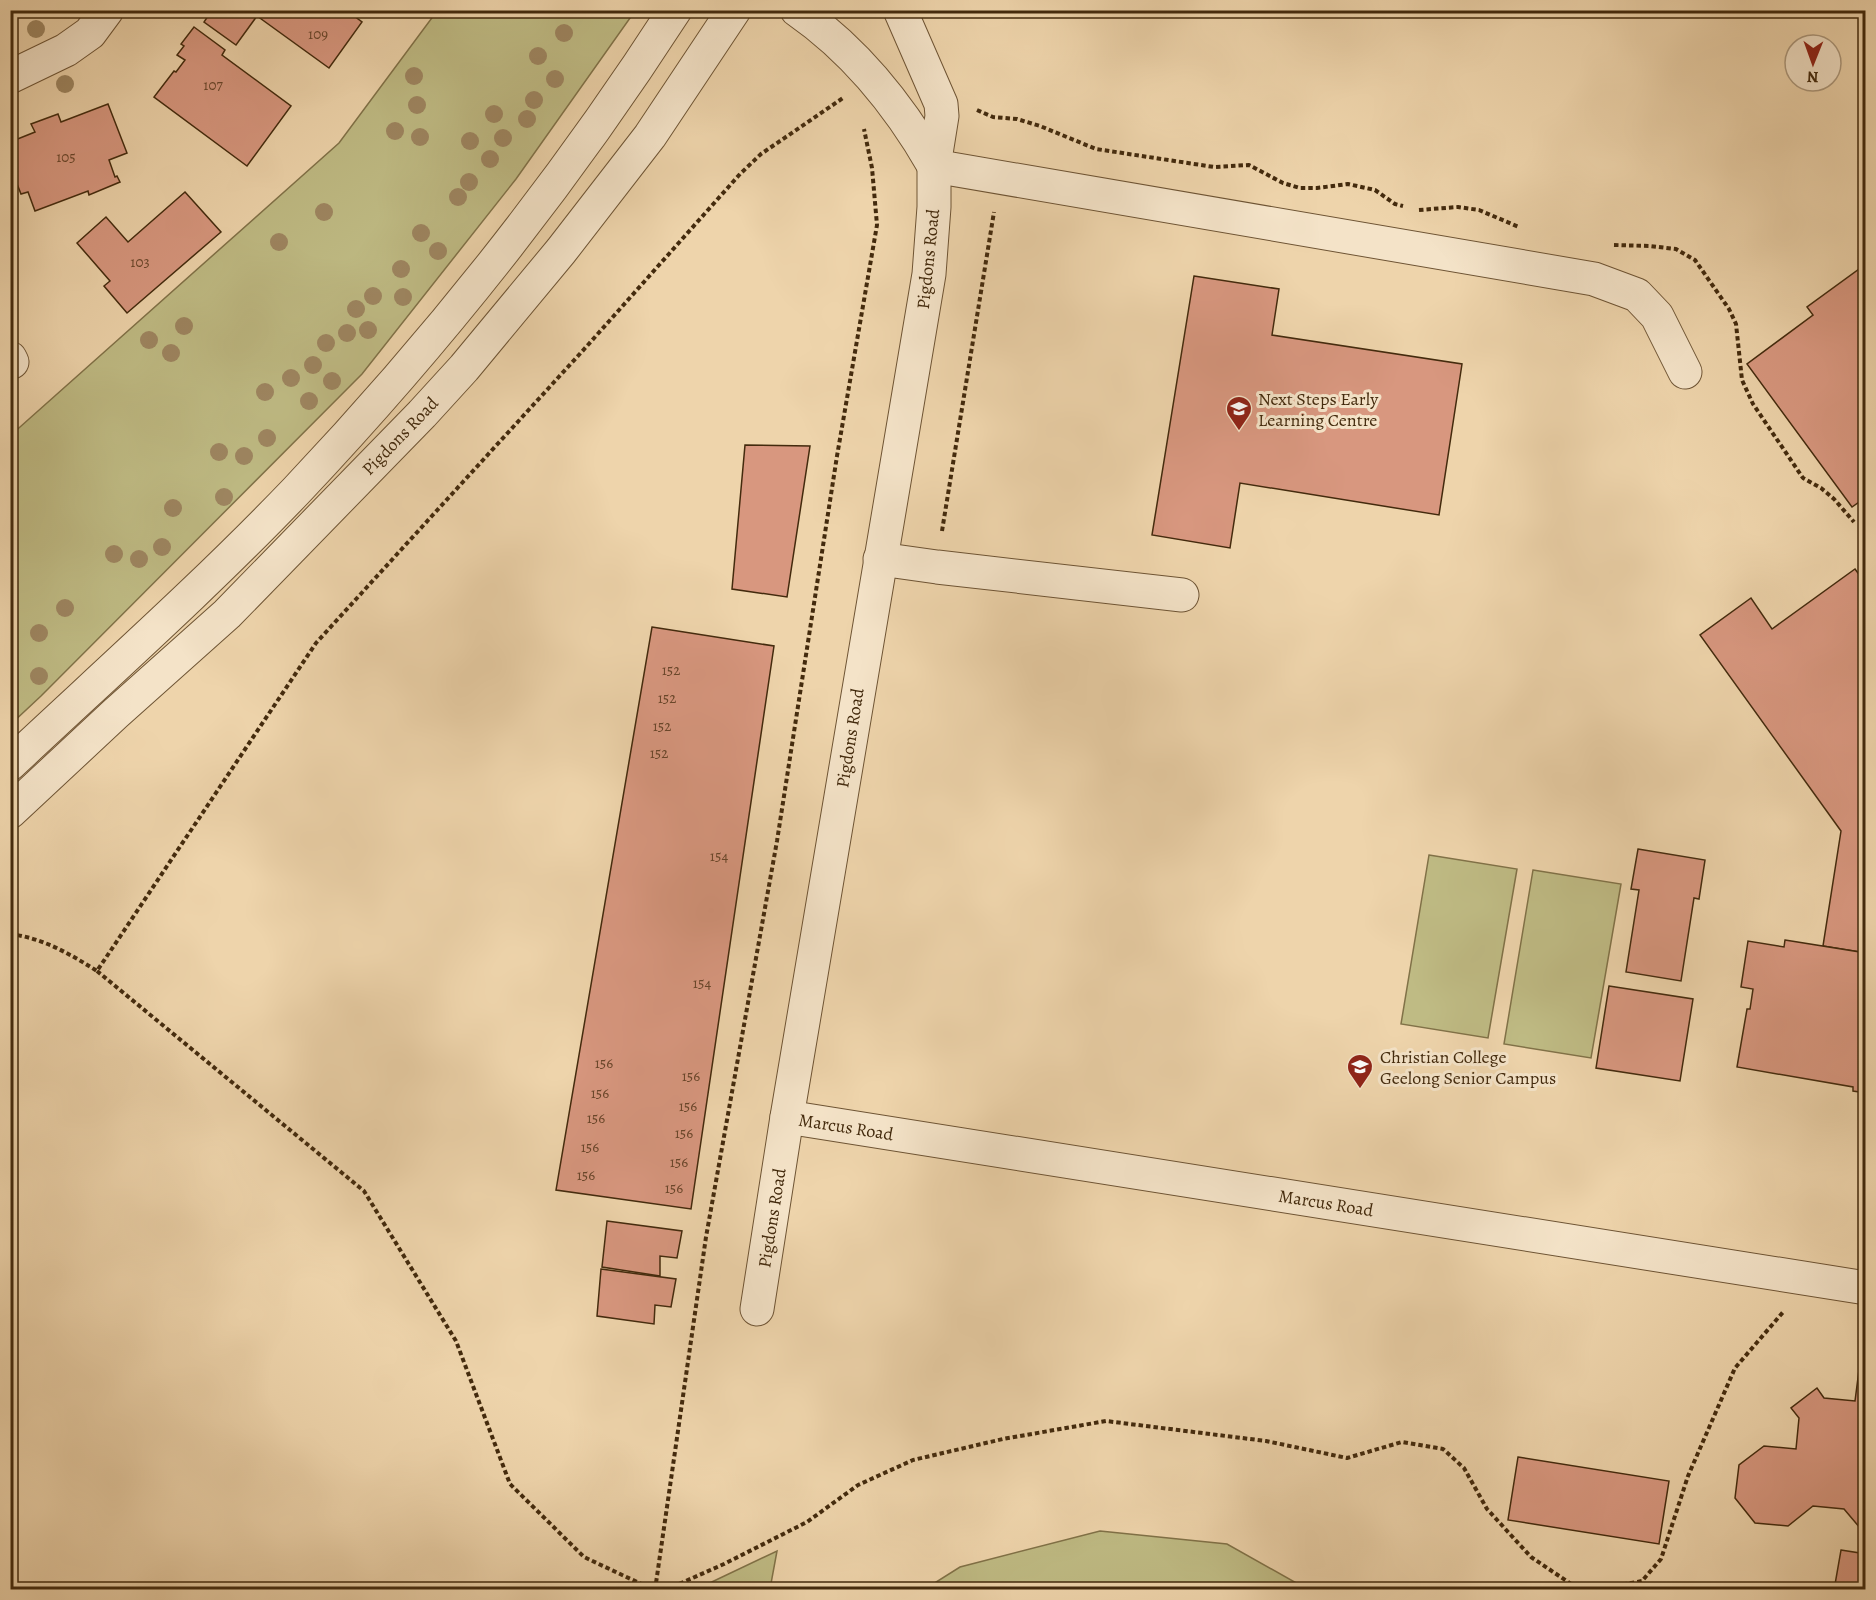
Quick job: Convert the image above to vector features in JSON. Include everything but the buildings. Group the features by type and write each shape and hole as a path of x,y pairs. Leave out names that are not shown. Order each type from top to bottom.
{"street":[{"path":"10,77 66,50 90,33 107,10"},
{"path":"10,764 255,533 382,395 526,223 675,10"},
{"name":"Pigdons Road","path":"10,812 227,614 429,406 500,326 650,136 734,10"},
{"path":"798,10 842,45 865,69 905,120 934,166 1594,279 1637,295 1657,316 1684,372"},
{"name":"Pigdons Road","path":"758,1310 787,1117 926,297 934,222 934,166 942,116 941,104 900,10"},
{"path":"880,559 1182,595"},
{"name":"Marcus Road","path":"787,1117 1866,1288"}],"path":[{"path":"97,971 316,644 740,174 761,154 855,90 865,69"},
{"path":"1017,120 1040,126 1096,148 1214,167 1249,165 1283,183 1300,188 1348,184 1375,190 1395,204 1405,207"},
{"path":"656,1590 706,1237 777,841 837,456 877,225 872,168 862,123"},
{"path":"1414,210 1458,207 1479,210 1518,227 1530,229"},
{"path":"942,532 995,208"},
{"path":"1605,243 1615,246 1676,249 1695,260 1729,309 1736,324 1742,380 1753,404 1803,478 1821,488 1834,499 1854,522"},
{"path":"10,934 21,935 63,950 97,971 364,1191 456,1341 510,1484 584,1557 656,1590 670,1588 807,1522 858,1485 913,1460 1003,1439 1106,1421 1266,1441 1347,1458 1402,1442 1443,1449 1464,1468 1487,1509 1531,1557 1580,1590"},
{"path":"1593,1590 1642,1581 1661,1559 1688,1476 1735,1368 1788,1306 1794,1277"}],"shaded area":[{"path":"437,11 635,11 516,179 362,374 11,724 11,435 339,143"},
{"path":"1429,855 1517,869 1488,1038 1401,1024"},
{"path":"1533,870 1621,884 1591,1058 1504,1044"},
{"path":"1100,1531 1227,1544 1307,1589 925,1589 960,1567"},
{"path":"777,1551 770,1589 697,1589"}],"place":[{"name":"Next Steps Early Learning Centre","path":"1239,432"},
{"name":"Christian College Geelong Senior Campus","path":"1360,1090"}]}
